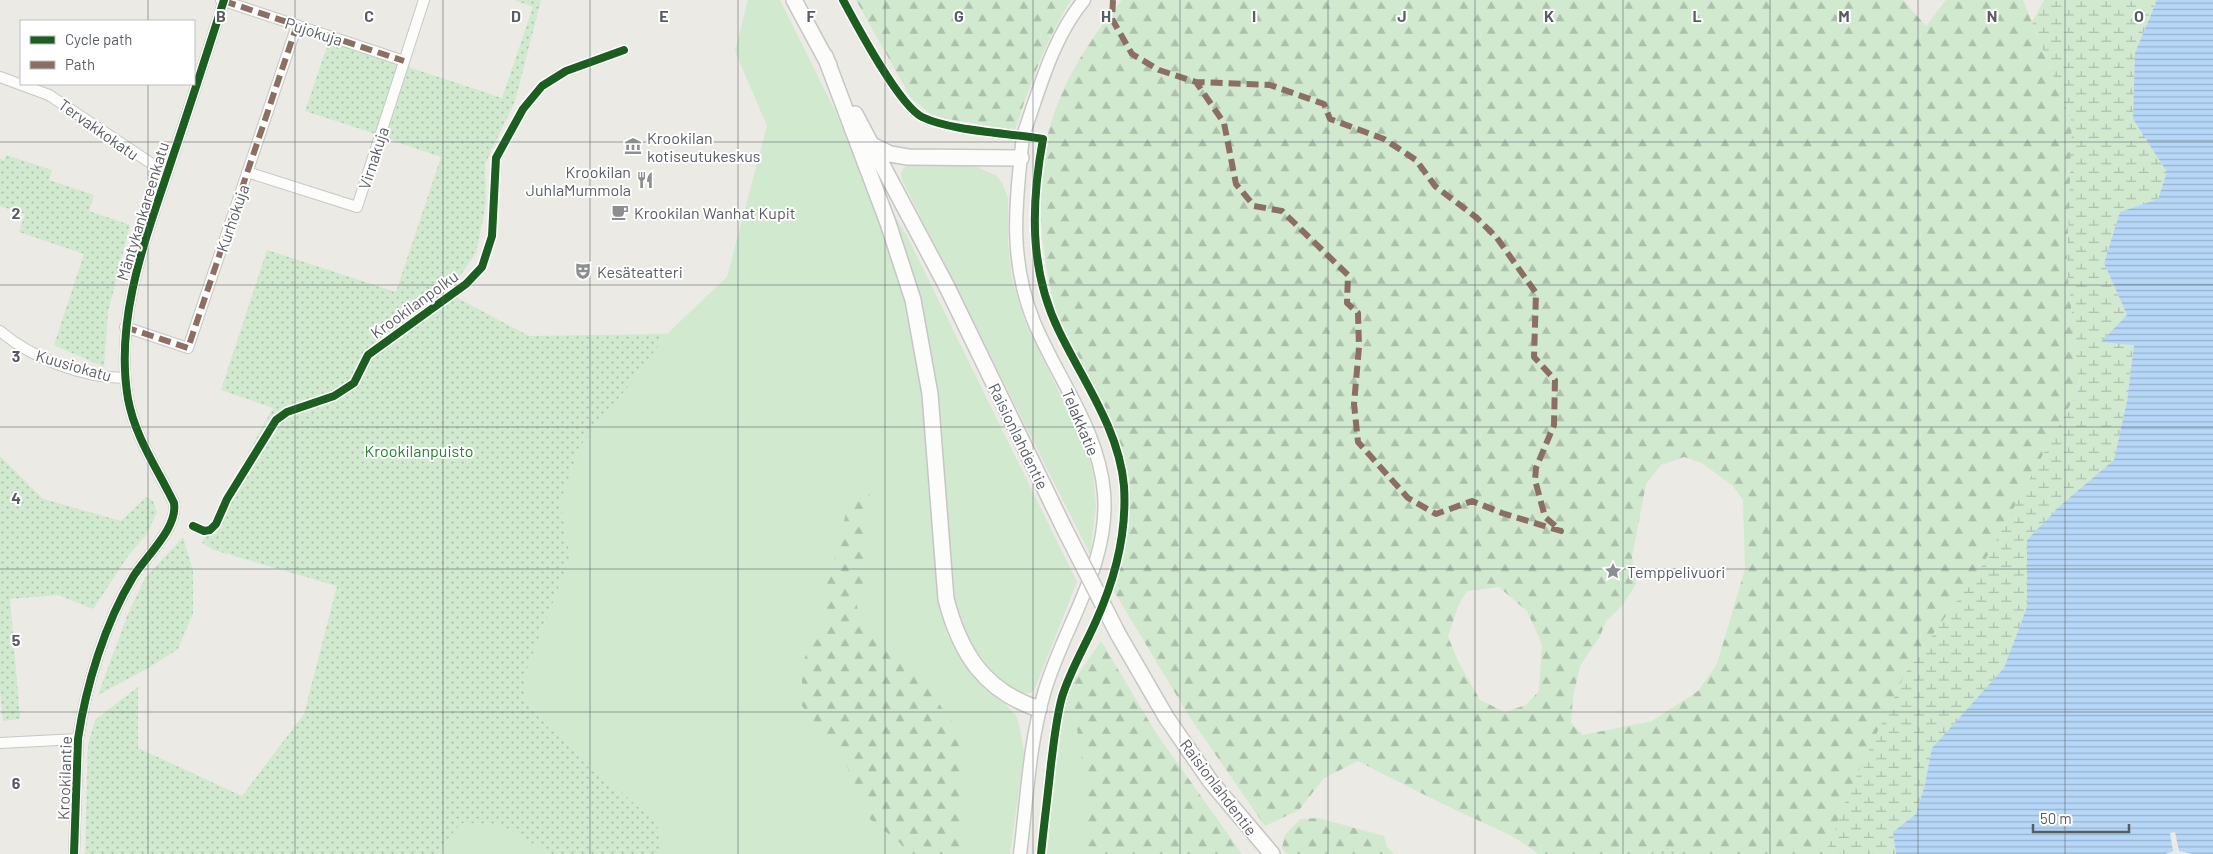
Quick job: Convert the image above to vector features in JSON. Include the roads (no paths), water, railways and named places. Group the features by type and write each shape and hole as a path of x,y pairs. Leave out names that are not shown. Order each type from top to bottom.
{"main road":[{"name":"Raisionlahdentie","path":"794,0 947,287 1064,528 1118,634 1166,717 1211,782 1272,854"},
{"path":"824,56 888,223 913,300 930,394 946,599 953,627 966,653 982,674 1002,692 1019,703 1039,709"},
{"path":"872,145 890,154 908,157 1021,158"}],"street":[{"name":"Pujokuja","path":"223,0 404,61"},
{"name":"Mäntykankareenkatu","path":"174,516 174,503 145,449 135,425 125,378 125,327 130,300 148,235 223,0"},
{"name":"Virnakuja","path":"247,172 357,207 424,0"},
{"name":"Telakkatie","path":"1020,854 1034,733 1039,709 1054,664 1078,609 1099,552 1105,519 1101,469 1093,443 1042,340 1025,294 1018,260 1015,213 1024,136 1044,74 1060,40 1084,0"},
{"name":"Kurhokuja","path":"125,327 188,348 297,25"},
{"name":"Tervakkokatu","path":"0,77 20,84"},
{"name":"Tervakkokatu","path":"22,85 49,95 167,174"},
{"name":"Kuusiokatu","path":"0,330 17,345 35,356 94,374 125,378"},
{"name":"Krookilantie","path":"74,854 78,739 96,663 119,603 136,574 168,530 174,516"},
{"path":"0,743 78,739"}],"water":[{"path":"2157,0 2213,0 2213,854 1896,854 1893,832 1916,814 1925,784 1932,748 2004,668 2027,607 2027,540 2062,504 2114,460 2127,401 2134,345 2101,342 2127,315 2104,263 2120,212 2158,199 2167,172 2133,119 2135,53"}],"place":[{"name":"Krookilan kotiseutukeskus","path":"633,146"},
{"name":"Krookilan JuhlaMummola","path":"645,180"},
{"name":"Krookilan Wanhat Kupit","path":"620,212"},
{"name":"Kesäteatteri","path":"583,271"},
{"name":"Temppelivuori","path":"1613,571"}],"park label":[{"name":"Krookilanpuisto","path":"419,450"}]}
